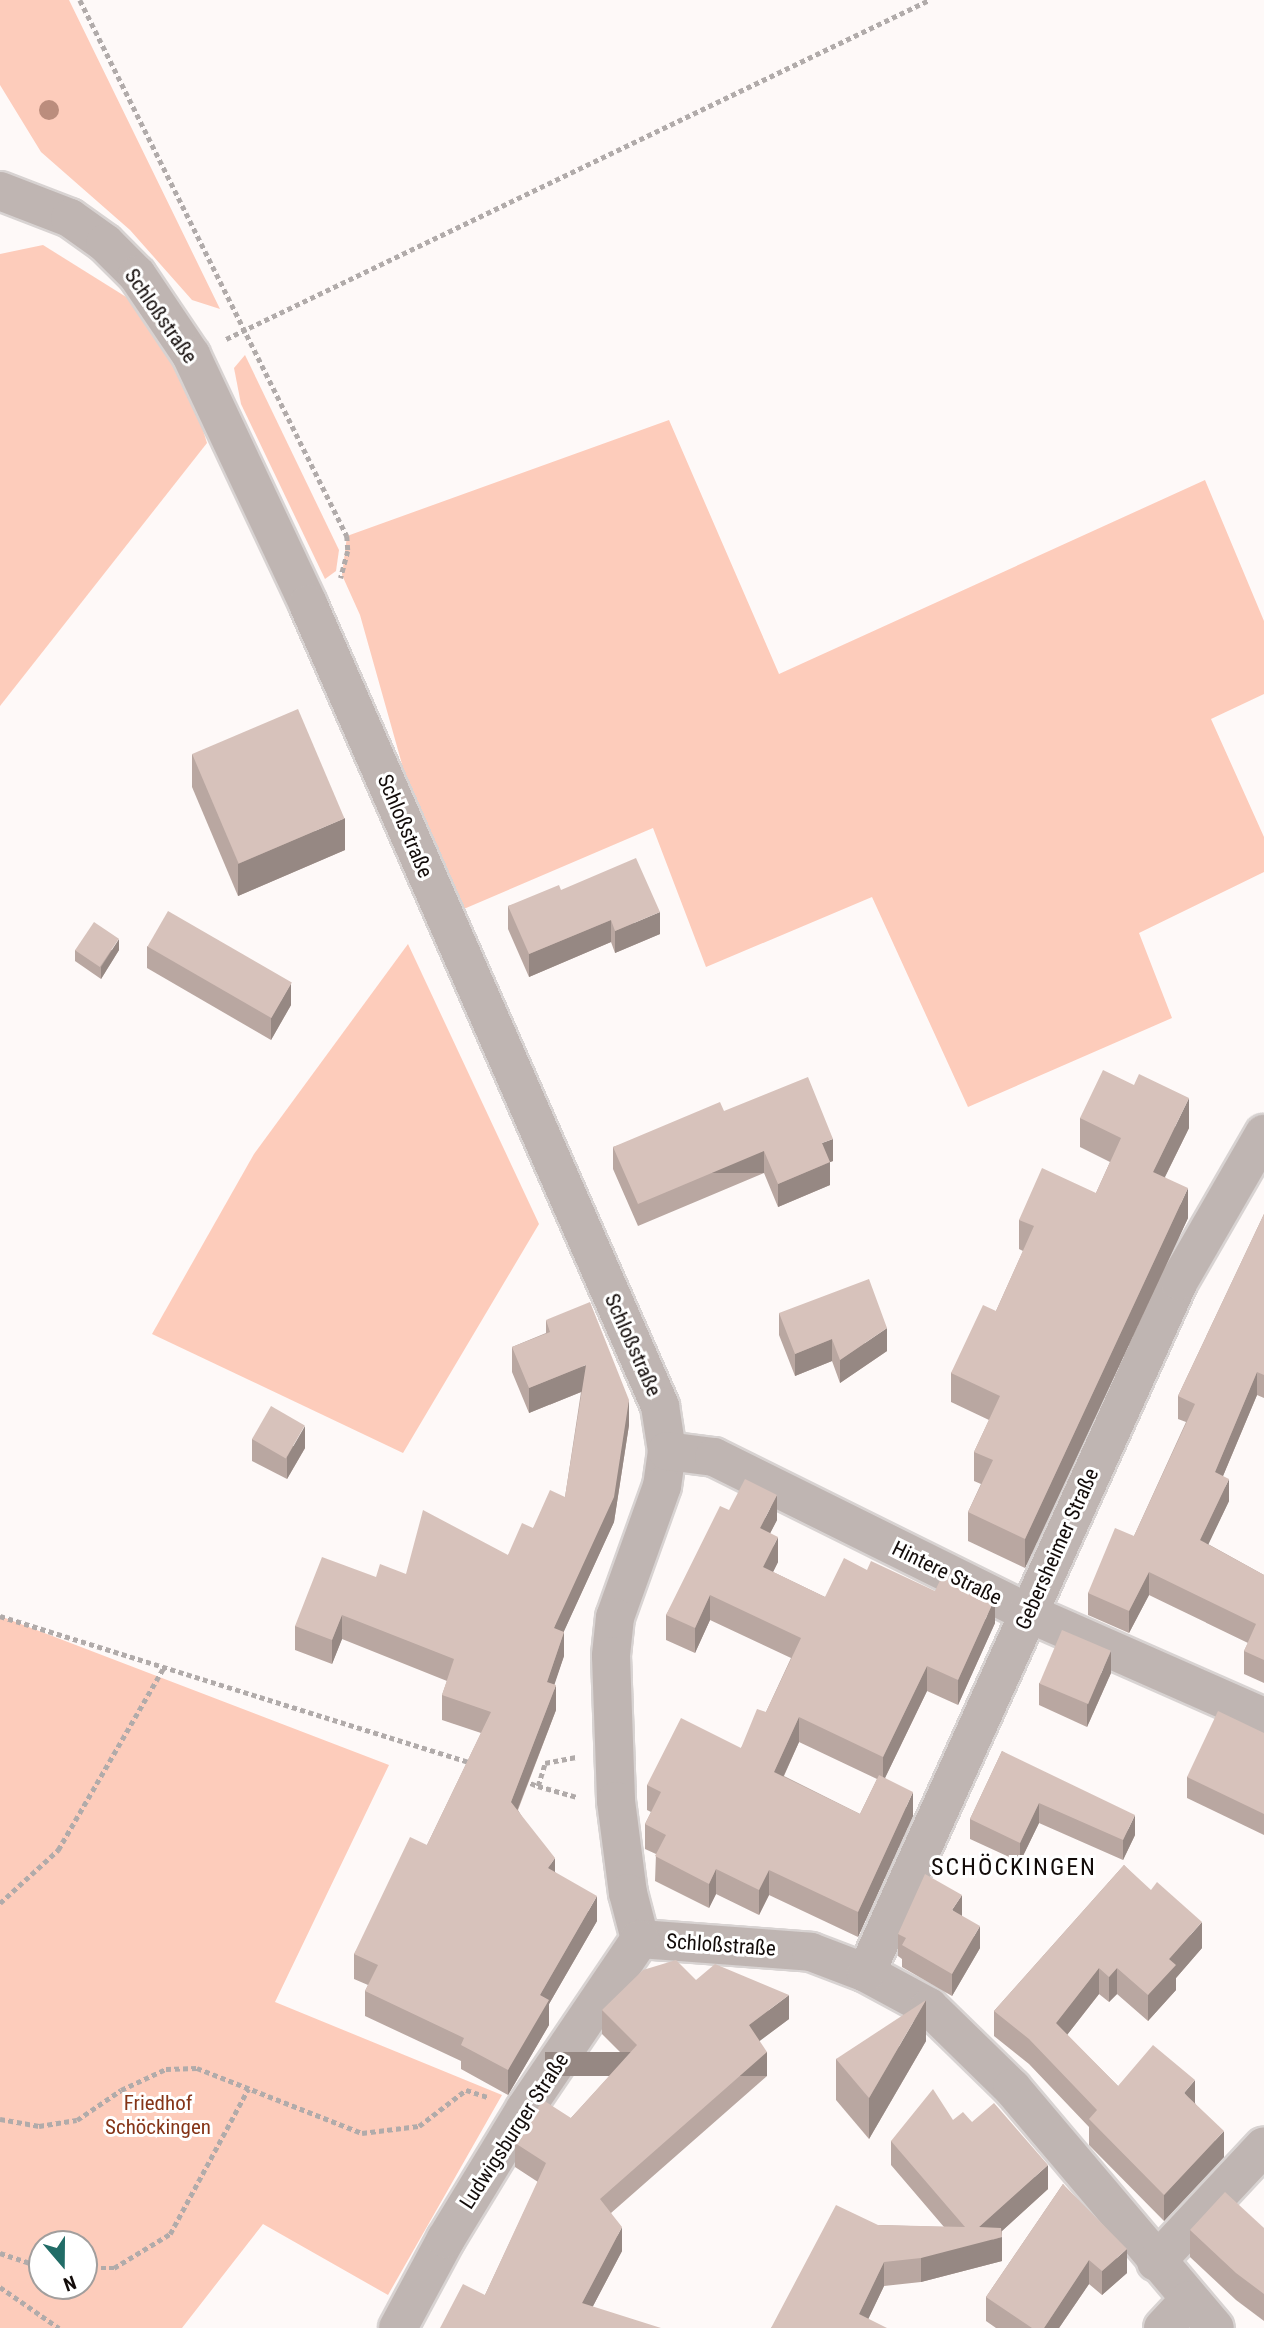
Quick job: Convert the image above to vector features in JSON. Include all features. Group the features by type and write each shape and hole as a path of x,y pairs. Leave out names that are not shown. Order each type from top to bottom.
{"street":[{"name":"Schloßstraße","path":"0,191 70,218 105,243 137,275 191,355 309,604 660,1406 667,1451 662,1486 615,1617 612,1751 625,1879 640,1939 811,1952 866,1973 929,2007 1002,2079 1156,2262 1216,2328"},
{"name":"Gebersheimer Straße","path":"866,1973 1179,1281 1264,1135"},
{"name":"Hintere Straße","path":"667,1451 714,1457 1028,1614 1264,1717"},
{"name":"Ludwigsburger Straße","path":"398,2328 525,2109 640,1939"},
{"path":"1156,2262 1264,2146"},
{"path":"1163,2328 1189,2300"}],"path":[{"path":"80,0 242,332 347,536 346,564 337,587 309,604"},
{"path":"191,355 929,0"},
{"path":"0,1616 479,1766"},
{"path":"0,1903 58,1850 164,1667"},
{"path":"538,1786 545,1763 612,1751"},
{"path":"519,1778 591,1802"},
{"path":"0,2119 39,2126 77,2120 121,2090 166,2069 197,2068 362,2133 419,2126 466,2090 525,2109"},
{"path":"98,2269 114,2268 170,2234 248,2089"},
{"path":"0,2253 28,2262"},
{"path":"0,2287 60,2328"}],"green space":[{"path":"0,0 69,0 220,309 192,300 130,230 41,152 0,85"},
{"path":"43,245 171,325 207,443 0,706 0,254"},
{"path":"245,355 339,550 336,571 325,579 241,404 234,368"},
{"path":"669,420 779,674 1205,480 1264,621 1264,694 1211,719 1264,837 1264,872 1139,933 1172,1018 968,1107 872,897 706,967 653,828 445,917 360,615 342,575 347,536"},
{"path":"408,944 539,1224 403,1453 152,1334 254,1154"},
{"name":"Friedhof Schöckingen","path":"0,1616 389,1765 275,2002 502,2095 388,2295 263,2224 182,2328 0,2328"}],"building":[{"path":"298,709 344,819 239,863 192,754"},
{"path":"636,858 660,912 615,931 611,920 529,954 508,906 559,885 561,890"},
{"path":"168,911 292,982 271,1018 148,947"},
{"path":"94,922 119,939 100,967 75,950"},
{"path":"1103,1070 1134,1085 1139,1074 1189,1098 1153,1172 1188,1188 1025,1539 968,1512 993,1460 974,1452 1000,1396 951,1373 983,1305 996,1311 1034,1226 1019,1220 1042,1168 1096,1193 1121,1138 1080,1118"},
{"path":"808,1077 833,1139 822,1143 830,1162 778,1184 764,1151 638,1204 613,1147 720,1102 724,1111"},
{"path":"1264,1214 1264,1375 1257,1372 1215,1472 1229,1479 1200,1540 1264,1575 1264,1660 1244,1651 1256,1624 1149,1572 1129,1611 1088,1593 1115,1528 1134,1536 1195,1404 1178,1396"},
{"path":"869,1279 887,1328 840,1360 832,1339 795,1354 779,1313"},
{"path":"590,1302 629,1400 614,1497 554,1628 564,1632 547,1682 556,1685 511,1802 555,1858 548,1868 597,1896 540,1995 549,2000 508,2070 461,2045 464,2038 365,1991 378,1965 354,1954 410,1837 427,1845 491,1712 442,1695 454,1659 342,1615 332,1640 295,1626 322,1557 376,1577 380,1564 406,1574 423,1510 508,1555 522,1523 533,1528 550,1490 565,1497 586,1365 529,1388 512,1347 550,1332 546,1320"},
{"path":"271,1406 305,1426 286,1458 252,1439"},
{"path":"745,1479 777,1495 760,1528 778,1537 763,1567 825,1597 844,1558 867,1570 871,1561 935,1591 943,1574 995,1598 958,1680 927,1666 883,1757 799,1717 774,1772 860,1814 879,1775 913,1792 858,1912 769,1870 759,1890 716,1869 709,1884 655,1856 666,1835 645,1824 661,1792 647,1785 681,1718 741,1748 757,1709 766,1712 801,1638 710,1595 695,1628 666,1615 720,1506 729,1510"},
{"path":"1062,1630 1111,1651 1088,1704 1039,1683"},
{"path":"1218,1711 1264,1733 1264,1814 1187,1777"},
{"path":"1002,1751 1135,1815 1123,1840 1039,1803 1020,1843 970,1819"},
{"path":"1124,1865 1151,1890 1157,1882 1202,1922 1169,1959 1176,1965 1148,1995 1117,1968 1109,1977 1099,1968 1056,2023 1118,2086 1153,2045 1195,2080 1184,2093 1224,2131 1164,2195 1089,2119 1097,2110 1029,2039 994,2011"},
{"path":"925,1874 962,1895 952,1910 980,1926 952,1974 902,1945 906,1938 898,1934"},
{"path":"676,1960 696,1980 715,1964 789,1995 749,2025 767,2052 600,2199 622,2227 582,2303 661,2328 440,2328 463,2284 485,2295 546,2163 515,2143 543,2100 571,2118 637,2045 602,2010 643,1970"},
{"path":"926,2000 869,2098 836,2059"},
{"path":"933,2089 953,2120 963,2112 972,2122 994,2103 1048,2165 979,2227 1001,2228 1002,2237 921,2258 884,2262 859,2314 887,2328 771,2328 836,2205 878,2225 965,2227 891,2141"},
{"path":"1063,2184 1127,2249 1102,2271 1089,2260 1044,2328 1032,2328 986,2297"},
{"path":"1225,2192 1264,2228 1264,2294 1236,2273 1190,2230"}],"district":[{"name":"SCHÖCKINGEN","path":"1014,1868"}]}
